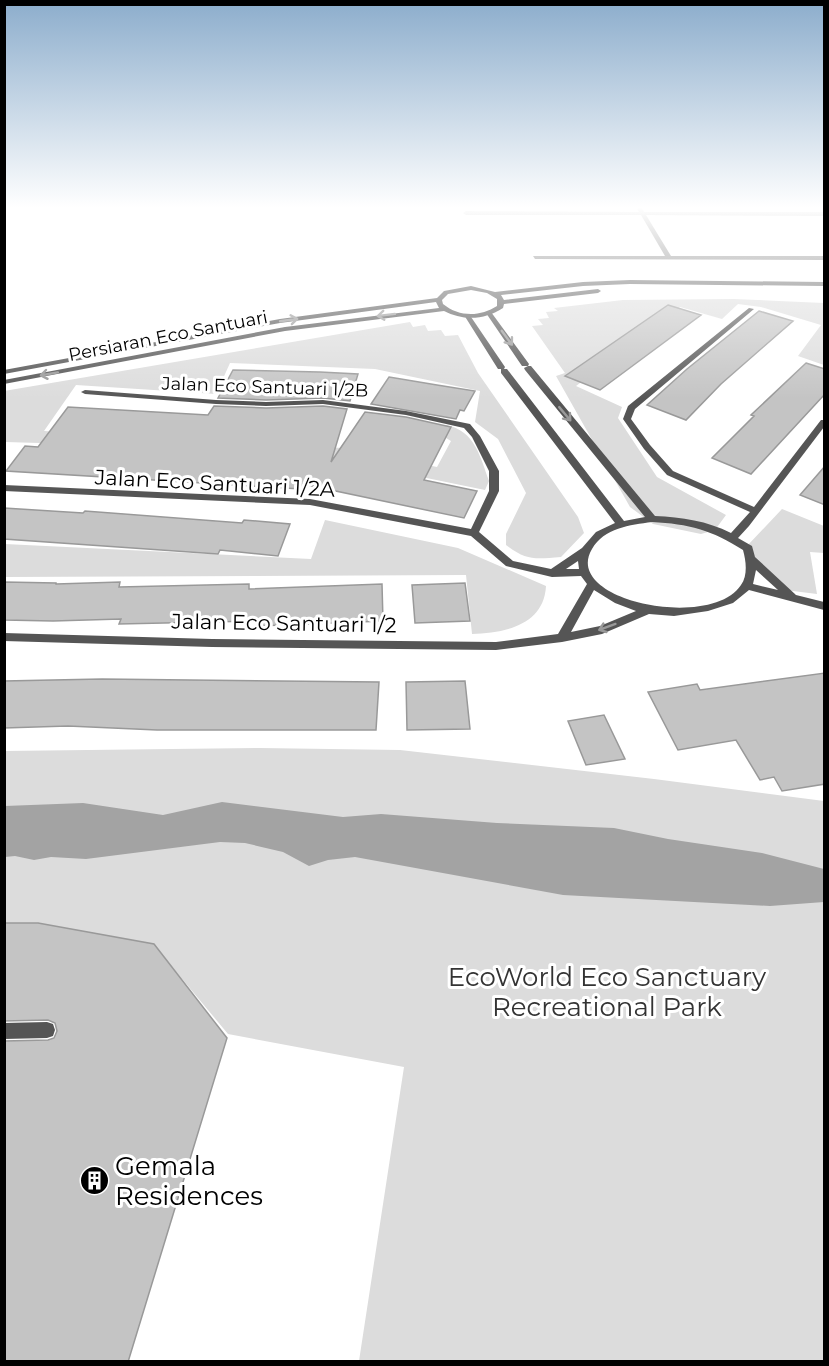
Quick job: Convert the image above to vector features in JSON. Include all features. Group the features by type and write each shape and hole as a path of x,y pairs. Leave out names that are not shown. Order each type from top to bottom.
{"street":[{"name":"Persiaran Eco Santuari","path":"4,372 280,321 439,300 446,292 462,288 481,289 496,294 561,286 630,282 825,284"},
{"path":"502,302 556,295 636,290 825,292"},
{"path":"496,294 502,302"},
{"path":"439,300 444,309"},
{"path":"502,302 501,307 489,313 527,366 524,381 621,524"},
{"name":"Persiaran Eco Santuari","path":"4,382 285,329 444,309 467,315 489,313"},
{"path":"751,309 631,408 627,419 670,473 756,511"},
{"path":"467,315 502,369 524,381 652,519"},
{"name":"Jalan Eco Santuari 1/2B","path":"85,393 216,402 342,404 406,413 467,426 476,436 494,471 494,491 474,533"},
{"path":"732,538 756,511 825,422"},
{"name":"Jalan Eco Santuari 1/2A","path":"4,488 310,502 474,533"},
{"path":"552,573 585,550 601,533 621,524 652,519 678,519 705,525 748,548 752,574 747,586 729,601 709,607 674,612 649,610 613,598 592,584 583,572 581,562 585,550"},
{"path":"474,533 510,564 552,573 583,572"},
{"path":"751,560 795,600"},
{"path":"562,638 592,584"},
{"path":"747,586 825,606"},
{"name":"Jalan Eco Santuari 1/2","path":"4,637 212,643 496,646 562,638 602,630 649,610"},
{"path":"4,1030 47,1030"}],"green space":[{"path":"734,299 824,303 824,365 798,356 821,325 761,307 738,304 722,319 680,307 576,386 622,407 618,418 657,477 726,515 715,530 701,534 653,524 630,507 556,376 565,373 532,326 543,325 538,319 549,318 546,312 558,311 554,308 623,300"},
{"path":"410,322 413,327 425,325 428,331 441,330 445,336 458,335 478,373 578,517 584,533 561,557 532,558 506,545 506,534 526,493 498,439 475,422 480,391 375,369 230,363 216,394 76,385 44,431 343,448 437,467 451,441 441,435 446,425 464,433 475,446 489,481 485,490 334,459 109,445 5,442 4,391"},
{"path":"782,509 824,526 824,553 810,552 817,594 777,589 747,546"},
{"path":"325,520 458,548 546,586 544,599 538,610 521,624 497,632 472,634 466,575 5,577 5,544 311,559"},
{"name":"EcoWorld Eco Sanctuary Recreational Park","path":"260,748 400,750 824,801 824,1361 359,1361 404,1067 228,1034 153,944 38,923 5,923 4,751"}],"shaded area":[{"path":"222,802 343,817 381,814 497,823 614,828 668,839 762,853 824,869 824,902 770,906 563,895 355,857 328,860 309,866 283,852 245,843 220,842 86,859 51,857 34,860 15,856 5,857 5,806 83,803 163,815"}],"building":[{"path":"668,305 701,315 600,390 565,376"},
{"path":"759,311 793,321 721,384 686,420 647,405 687,369"},
{"path":"806,363 825,369 825,394 751,474 712,458 754,416 751,415"},
{"path":"233,370 358,374 350,401 323,398 266,400 218,398"},
{"path":"389,377 475,391 464,411 460,410 456,419 371,404"},
{"path":"214,406 266,408 323,406 347,409 331,462 365,412 406,417 451,427 424,480 477,491 464,518 302,484 301,489 6,471 25,446 38,447 68,407 208,415"},
{"path":"825,466 825,505 800,495"},
{"path":"4,508 290,524 278,556 220,550 218,554 4,539"},
{"path":"4,582 56,584 120,582 119,587 249,584 249,589 382,584 383,621 258,626 259,621 119,624 121,619 4,620"},
{"path":"465,583 470,621 415,623 412,585"},
{"path":"825,673 825,784 782,791 774,777 760,780 736,740 678,750 648,692 697,684 700,690"},
{"path":"102,679 379,682 376,730 157,730 68,726 4,728 4,681"},
{"path":"465,681 470,729 407,730 406,682"},
{"path":"604,715 625,759 586,765 568,721"},
{"name":"Gemala Residences","path":"4,923 38,923 154,944 227,1038 128,1362 4,1362 4,1041 48,1040 54,1038 57,1031 55,1023 48,1020 4,1021"}],"place":[{"name":"Gemala Residences","path":"94,1181"}]}
